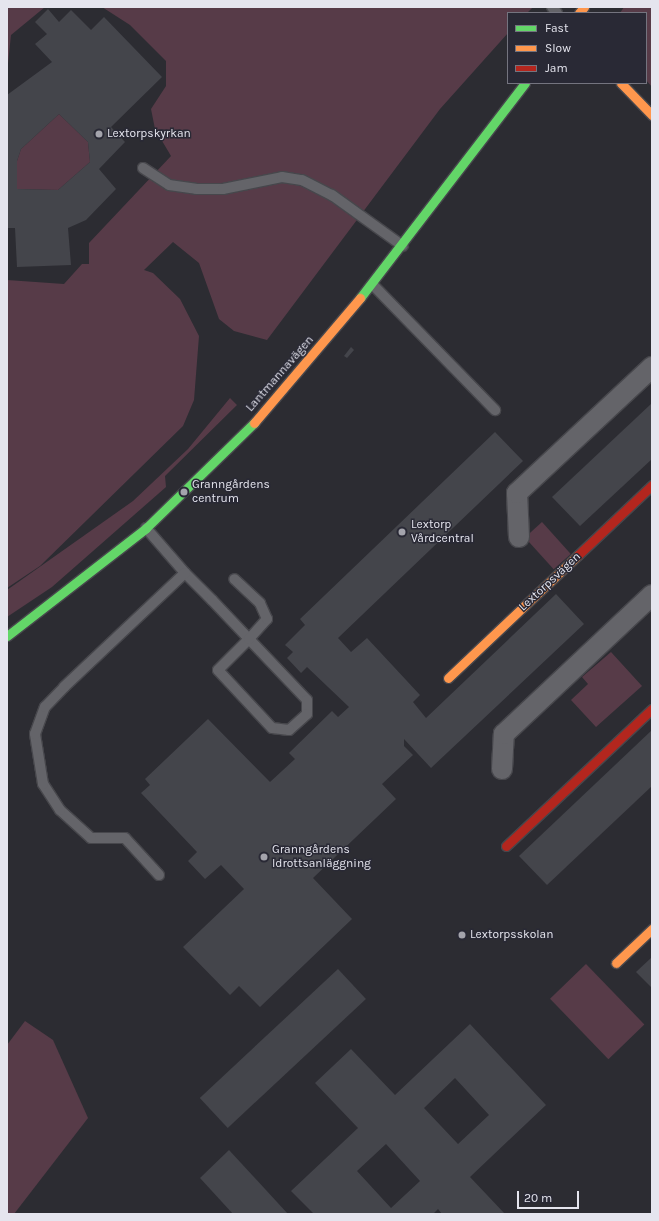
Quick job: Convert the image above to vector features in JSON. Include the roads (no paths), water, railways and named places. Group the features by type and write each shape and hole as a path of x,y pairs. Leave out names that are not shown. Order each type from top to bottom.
{"street":[{"name":"Lantmannavägen","path":"7,636 146,528 272,404 373,285 404,246 524,84"},
{"path":"622,84 652,115"},
{"path":"519,536 517,493 652,367"},
{"name":"Lextorpsvägen","path":"448,678 652,485"},
{"path":"502,769 504,734 652,594"},
{"path":"506,846 652,708"},
{"path":"616,963 652,930"}],"lane":[{"path":"143,168 169,184 196,189 223,189 282,177 302,180 332,196 404,246"},
{"path":"373,285 495,410"},
{"path":"146,528 185,572 249,639 307,700 307,714 289,730 272,728 218,670 249,639 267,620 267,612 234,579"},
{"path":"159,874 124,838 91,838 60,810 43,784 35,734 45,707 64,687 185,572"}],"place":[{"name":"Lextorpskyrkan","path":"99,134"},
{"name":"Granngårdens centrum","path":"184,492"},
{"name":"Lextorp Vårdcentral","path":"402,532"},
{"name":"Granngårdens Idrottsanläggning","path":"264,857"},
{"name":"Lextorpsskolan","path":"462,935"}]}
